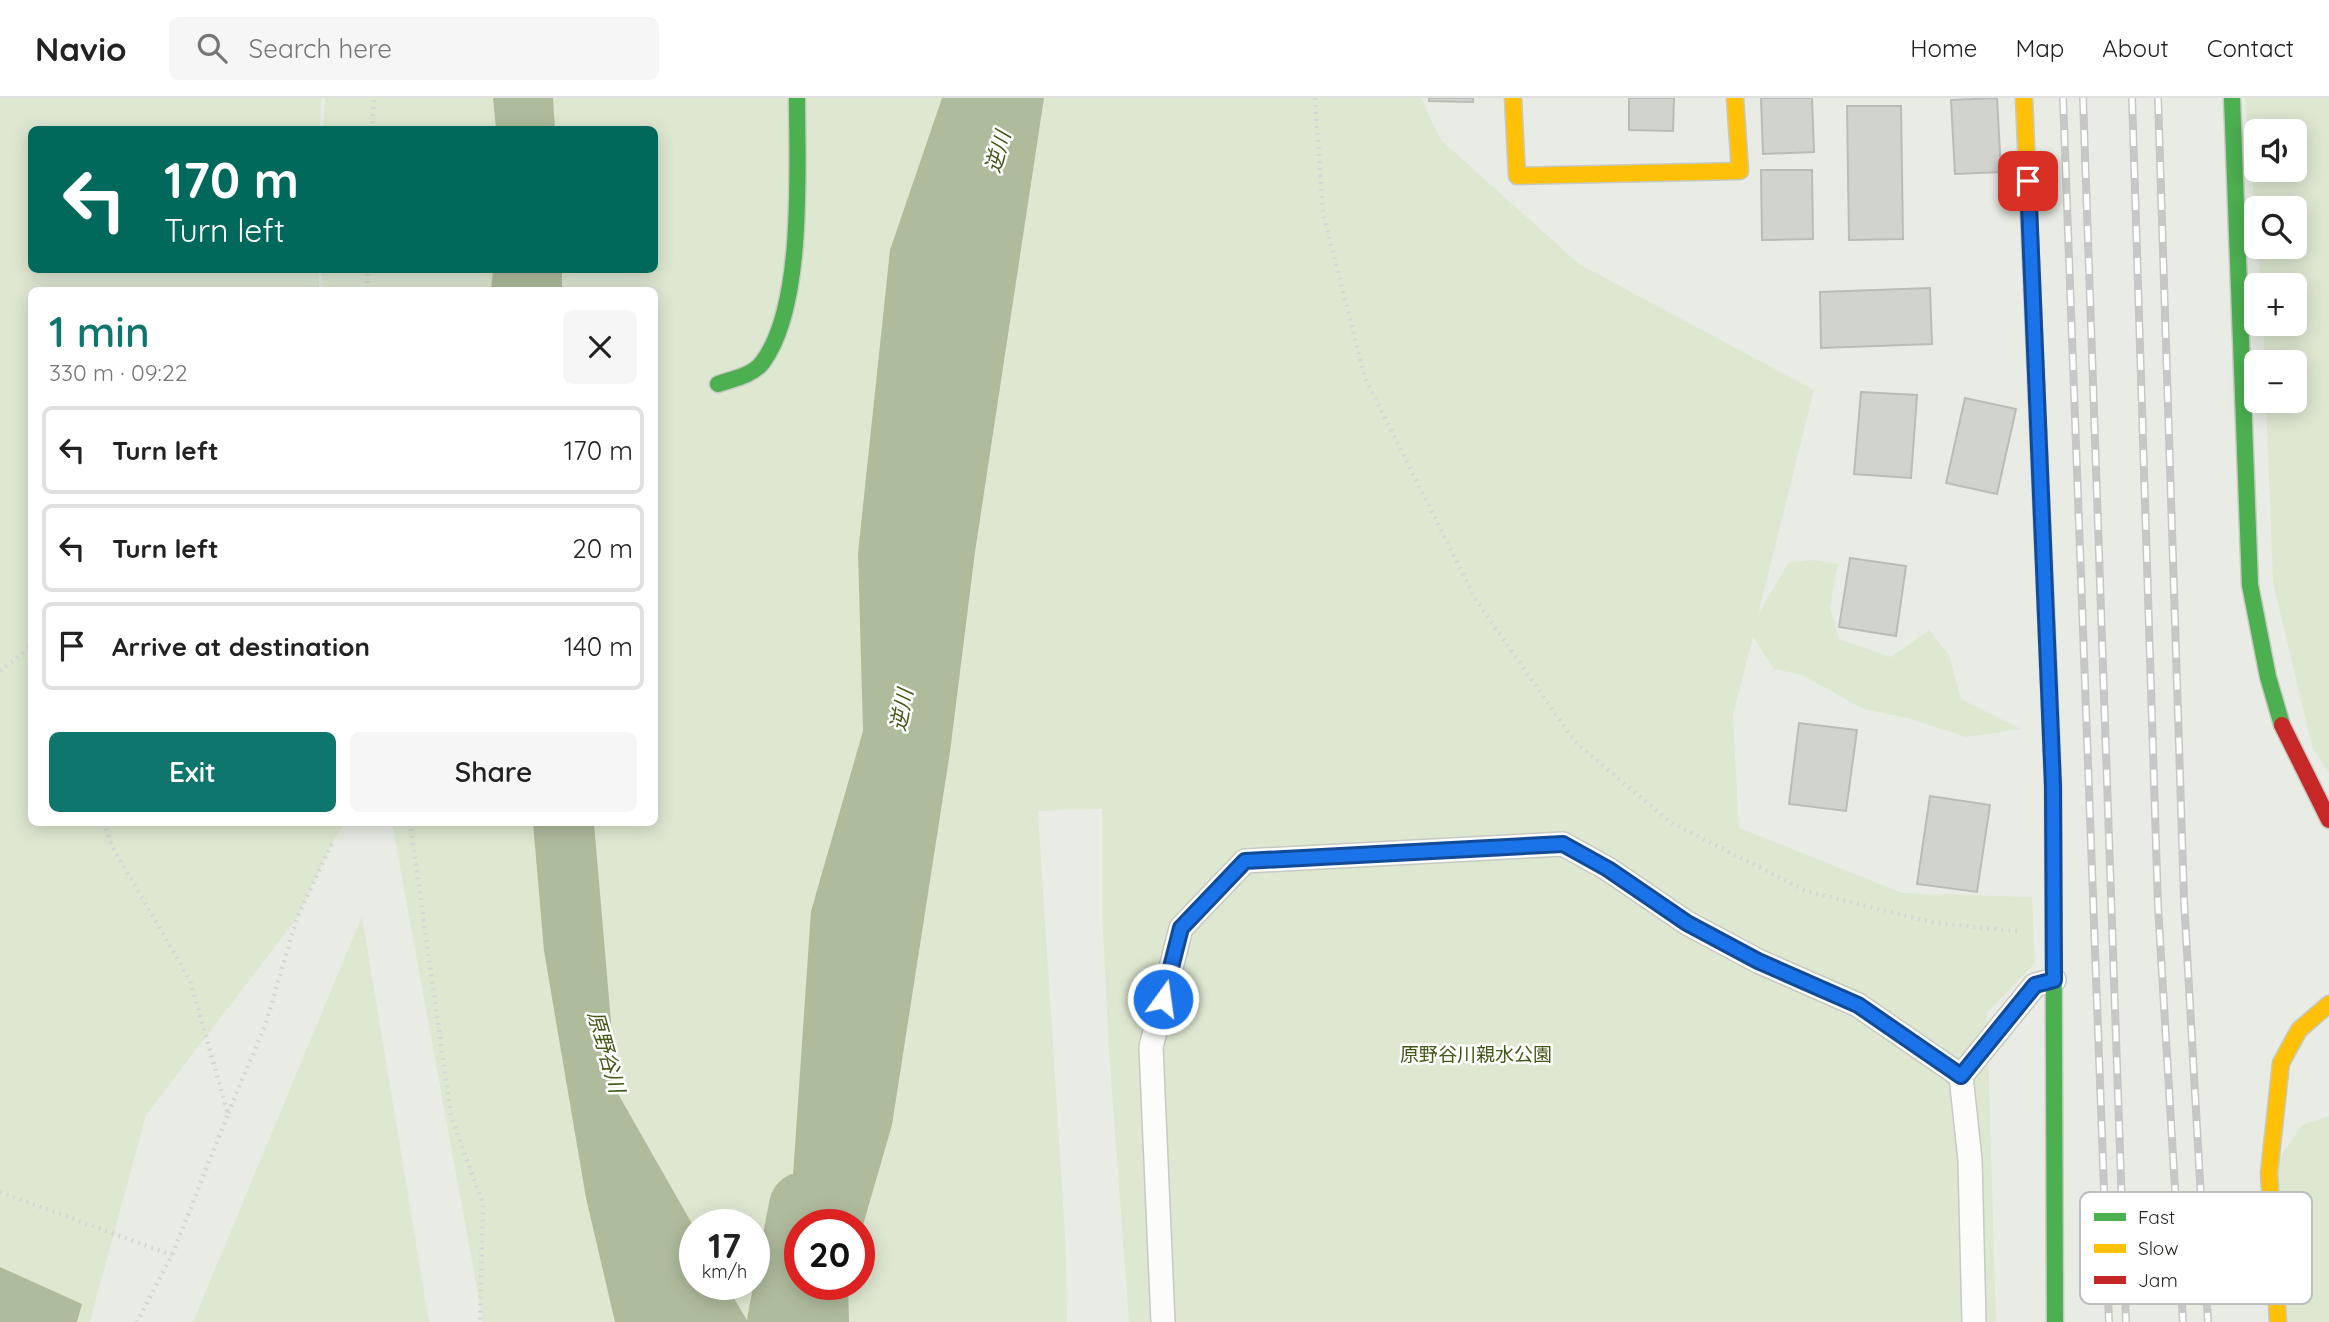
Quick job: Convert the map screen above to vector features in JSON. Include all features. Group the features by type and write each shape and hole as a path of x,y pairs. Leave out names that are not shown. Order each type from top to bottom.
{"street":[{"path":"719,384 760,366 776,340 789,284 796,192 797,98"},
{"path":"1513,98 1517,176 1740,171 1735,98"},
{"path":"2024,98 2053,786 2054,1322"},
{"path":"2232,98 2250,584 2268,677 2285,733 2329,820"},
{"path":"2270,1192 2269,1173 2281,1063 2300,1030 2329,1004"},
{"path":"2277,1304 2278,1322"}],"lane":[{"path":"1163,1322 1151,1046 1181,928 1245,861 1563,844 1608,869 1687,923 1758,961 1858,1005 1961,1076"},
{"path":"1974,1322 1970,1160 1961,1076 2035,985 2054,980"}],"path":[{"path":"372,126 374,98"},
{"path":"1315,98 1323,213 1365,378 1476,600 1575,742 1670,822 1806,891 1936,923 2053,934"},
{"path":"0,671 28,651"},
{"path":"105,826 113,848 190,980 228,1114"},
{"path":"411,826 451,1116 483,1204 478,1309 480,1322"},
{"path":"137,1322 172,1255 265,1026 297,918 333,841"},
{"path":"0,1192 172,1255"}],"green space":[{"path":"0,98 321,98 320,126 28,126 28,273 319,273 319,287 28,287 28,826 344,826 333,841 297,918 146,1115 90,1322 0,1322"},
{"name":"原野谷川親水公園","path":"325,98 1421,98 1441,140 1579,264 1814,390 1758,615 1788,563 1811,560 1838,564 1830,607 1839,639 1891,657 1929,630 1949,655 1961,699 2021,729 1966,737 1907,718 1863,709 1802,675 1774,669 1753,637 1733,715 1739,828 1902,893 2032,897 2035,963 1987,1013 1996,1322 1129,1322 1109,1051 1102,911 1102,809 1038,811 1066,1248 1067,1322 483,1322 393,826 658,826 658,287 323,287 321,273 658,273 658,126 323,126"},
{"path":"2245,98 2329,98 2329,773 2312,746 2273,583 2266,413 2307,413 2307,350 2264,350 2264,336 2307,336 2307,273 2260,273 2259,259 2307,259 2307,196 2254,196 2252,182 2307,182 2307,119 2247,119"},
{"path":"362,916 429,1322 193,1322"},
{"path":"2329,1116 2329,1322 2278,1322 2277,1304 2312,1304 2312,1192 2270,1192 2269,1173 2302,1125"}],"water":[{"path":"493,98 553,98 555,126 496,126"},
{"path":"942,98 1044,98 975,552 950,752 892,1125 868,1209 791,1209 811,911 863,731 858,553 890,250"},
{"path":"493,273 562,273 562,287 491,287"},
{"name":"原野谷川","path":"533,826 594,826 617,1092 684,1209 679,1209 679,1300 735,1300 748,1322 615,1322 586,1198 544,951"},
{"path":"0,1267 82,1304 77,1322 0,1322"},
{"path":"784,1300 848,1300 849,1322 783,1322"}],"building":[{"path":"1429,98 1473,98 1473,102 1429,101"},
{"path":"1629,98 1674,98 1673,131 1629,130"},
{"path":"1761,98 1812,98 1814,152 1763,154"},
{"path":"1997,98 2001,172 1955,174 1951,100"},
{"path":"1847,106 1901,106 1903,239 1849,240"},
{"path":"1761,170 1812,170 1813,239 1762,240"},
{"path":"1930,288 1932,344 1821,348 1820,292"},
{"path":"1861,392 1917,395 1911,478 1854,474"},
{"path":"1965,398 2016,409 1997,494 1946,483"},
{"path":"1850,558 1906,566 1896,636 1839,627"},
{"path":"1799,723 1857,730 1846,811 1789,804"},
{"path":"1930,796 1990,805 1977,892 1917,884"}],"waterway":[{"name":"逆川","path":"781,1322 803,1206"}],"railway":[{"path":"2063,98 2104,1192"},
{"path":"2083,98 2121,1192"},
{"path":"2132,98 2158,906 2175,1192"},
{"path":"2158,98 2184,899 2201,1192"},
{"path":"2108,1304 2109,1322"},
{"path":"2125,1304 2126,1322"},
{"path":"2182,1304 2183,1322"},
{"path":"2207,1304 2208,1322"}],"traffic: fast":[{"path":"718,384 747,374 762,363 776,338 786,308 796,235 797,98"},
{"path":"2232,98 2250,585 2268,677 2282,725"},
{"path":"2049,684 2053,786 2055,1322"}],"traffic: slow":[{"path":"1513,98 1517,176 1740,171 1735,98"},
{"path":"2024,98 2049,684"},
{"path":"2270,1192 2269,1173 2281,1063 2299,1030 2329,1004"},
{"path":"2277,1304 2278,1322"}],"traffic: jam":[{"path":"2282,725 2329,820"}],"route":[{"path":"1163,999 1181,928 1245,861 1563,844 1608,869 1687,923 1758,961 1858,1005 1961,1076 2035,985 2054,980 2053,786 2028,181"}]}
